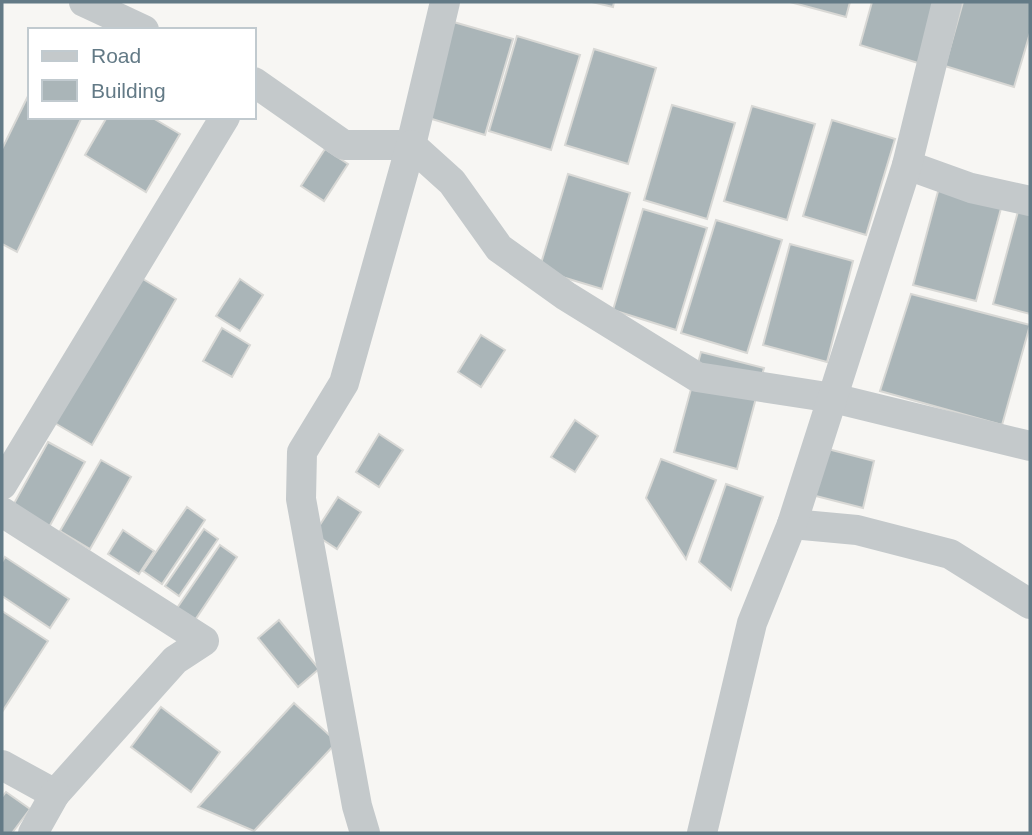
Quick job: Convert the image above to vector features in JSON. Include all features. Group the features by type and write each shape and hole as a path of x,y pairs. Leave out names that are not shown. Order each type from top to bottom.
{"street":[{"path":"84,2 140,28"},
{"path":"365,833 357,807 301,499 302,452 344,383 411,145 445,2"},
{"path":"702,833 752,624 792,524 907,165 947,2"},
{"path":"256,83 344,145 411,145 452,182 499,248 566,296 697,377 833,398 1030,446"},
{"path":"2,485 224,119"},
{"path":"907,165 971,188 1030,201"},
{"path":"2,512 204,641 175,660 55,794 33,833"},
{"path":"792,524 857,530 950,554 1030,604"},
{"path":"2,765 55,794"}],"building":[{"path":"592,2 614,2 613,7"},
{"path":"790,2 850,2 846,17"},
{"path":"872,2 936,2 918,63 860,45"},
{"path":"963,2 1030,2 1030,33 1014,87 945,66"},
{"path":"450,21 513,39 485,135 422,116"},
{"path":"517,36 580,55 551,150 489,131"},
{"path":"594,49 656,68 628,164 565,145"},
{"path":"28,96 28,119 81,119 17,252 2,244 2,149"},
{"path":"672,105 735,123 707,219 644,200"},
{"path":"752,106 815,124 787,220 724,201"},
{"path":"106,119 154,119 180,134 146,192 85,155"},
{"path":"832,120 895,139 866,235 803,216"},
{"path":"325,149 348,164 324,201 301,186"},
{"path":"568,174 630,193 602,289 539,270"},
{"path":"940,184 1003,201 976,301 913,285"},
{"path":"1020,204 1030,207 1030,314 993,304"},
{"path":"643,209 707,228 676,330 613,310"},
{"path":"716,220 782,240 747,353 681,333"},
{"path":"790,244 853,261 827,362 763,345"},
{"path":"138,276 176,299 92,445 53,422"},
{"path":"240,279 263,295 240,331 216,316"},
{"path":"911,294 1030,325 1002,425 880,391"},
{"path":"222,328 250,345 232,377 203,361"},
{"path":"481,335 505,350 481,387 458,372"},
{"path":"701,352 764,368 737,469 674,452"},
{"path":"575,420 598,436 575,472 551,457"},
{"path":"379,434 403,450 379,487 356,472"},
{"path":"48,442 85,462 48,529 11,509"},
{"path":"824,448 874,461 863,508 812,495"},
{"path":"661,459 716,480 686,559 646,498"},
{"path":"101,460 131,477 90,549 60,531"},
{"path":"726,484 763,497 731,590 699,562"},
{"path":"338,497 361,512 337,549 314,534"},
{"path":"187,507 205,520 162,584 143,571"},
{"path":"204,529 218,539 179,596 165,586"},
{"path":"123,530 154,551 139,574 108,554"},
{"path":"220,545 237,557 191,626 173,614"},
{"path":"5,557 69,599 50,628 2,596 2,562"},
{"path":"2,611 48,641 2,712"},
{"path":"279,620 319,669 298,687 258,638"},
{"path":"294,703 337,742 254,831 198,807"},
{"path":"161,707 220,752 191,792 131,747"},
{"path":"6,792 30,809 12,833 2,833 2,797"}]}
